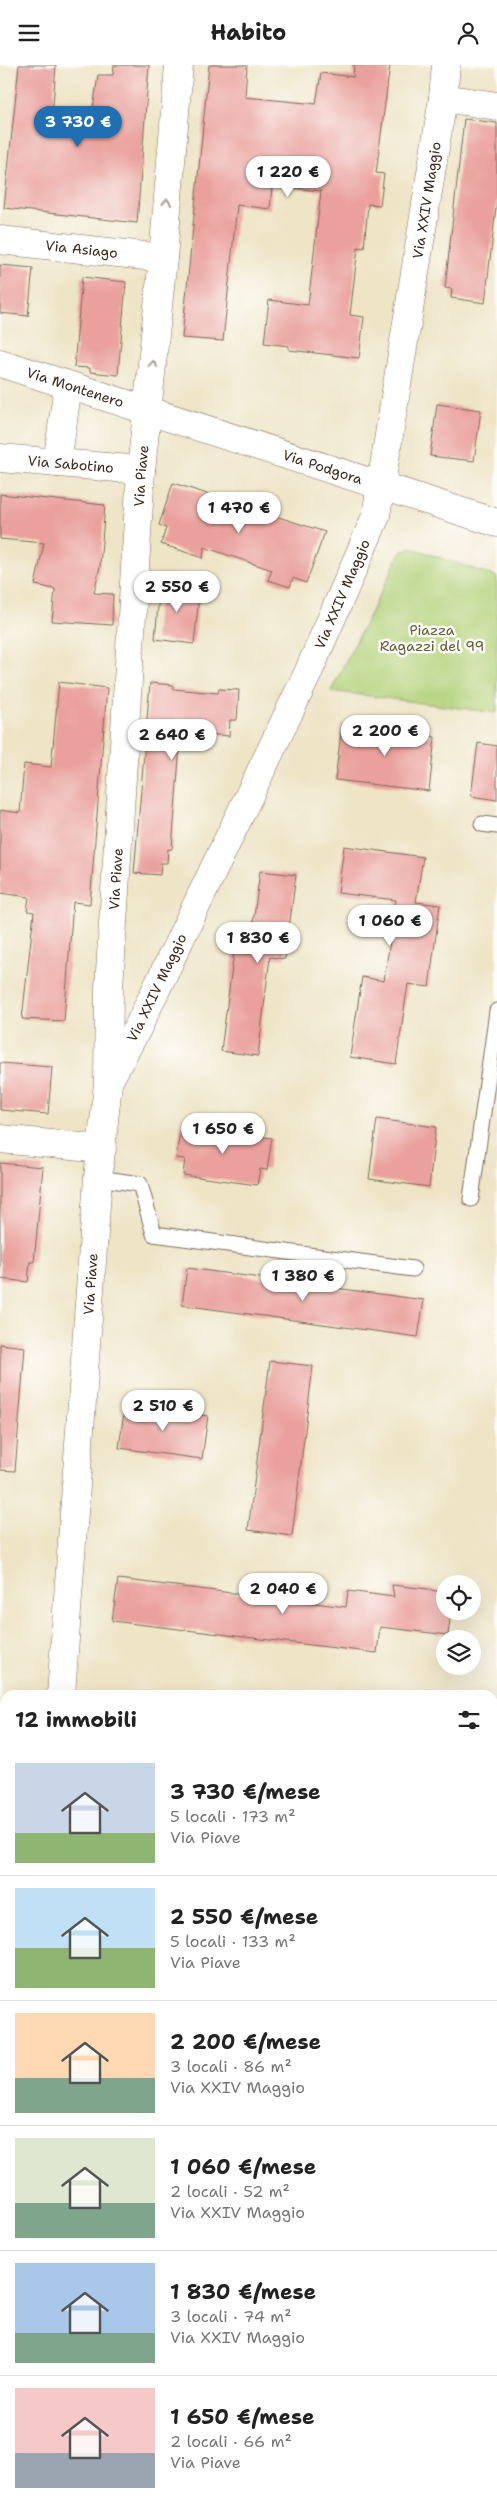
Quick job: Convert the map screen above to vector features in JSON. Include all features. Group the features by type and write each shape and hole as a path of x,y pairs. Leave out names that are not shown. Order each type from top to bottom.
{"street":[{"name":"Via Piave","path":"61,1690 98,1177 108,1083 109,987 141,470 163,258 179,65"},
{"name":"Via XXIV Maggio","path":"108,1083 307,675 376,516 443,98 446,65"},
{"path":"443,98 497,106"},
{"name":"Via Asiago","path":"0,240 163,258"},
{"name":"Via Montenero","path":"0,363 148,413"},
{"path":"57,463 68,386"},
{"name":"Via Podgora","path":"148,413 497,523"},
{"name":"Via Sabotino","path":"0,458 141,470"},
{"path":"0,1139 102,1149"}],"lane":[{"path":"471,1199 497,1011"},
{"path":"98,1177 140,1184 154,1234 413,1269"}],"green space":[{"name":"Piazza Ragazzi del 99","path":"412,548 497,577 497,713 331,691 401,552"}],"building":[{"path":"19,65 56,65 52,118 91,123 98,75 113,75 114,65 149,65 137,223 4,208"},
{"path":"209,65 247,65 245,97 316,104 321,73 353,77 354,65 390,65 376,173 384,174 380,205 368,204 364,248 358,247 350,315 364,317 359,358 289,350 289,346 264,343 269,300 308,305 321,191 272,186 270,209 237,205 223,341 182,338"},
{"path":"464,119 497,123 497,199 485,303 451,298 452,289 445,288"},
{"path":"0,265 33,268 28,316 0,313"},
{"path":"82,277 126,282 118,375 90,372 90,368 74,367"},
{"path":"437,404 481,410 474,461 430,456"},
{"path":"173,483 325,532 306,583 293,578 290,587 268,580 272,570 204,547 203,558 161,544 166,528 159,525"},
{"path":"0,494 105,505 100,566 94,593 113,594 112,625 52,621 55,589 35,585 44,543 0,539"},
{"path":"160,584 200,587 194,644 155,639"},
{"path":"59,682 107,688 90,904 73,902 64,1021 22,1019 34,912 27,911 29,897 0,893 0,810 20,813 24,764 51,767"},
{"path":"150,683 173,685 173,689 218,693 219,689 239,690 237,720 230,720 229,736 181,732 172,849 168,849 167,863 161,863 160,875 134,873"},
{"path":"375,724 401,727 401,732 435,737 429,791 335,780 342,725 374,729"},
{"path":"478,743 497,746 497,800 471,796"},
{"path":"344,846 423,857 416,902 440,905 429,987 408,984 396,1064 350,1057 362,977 384,981 396,900 338,893"},
{"path":"260,871 296,875 285,959 270,957 258,1056 221,1051 234,952 249,954"},
{"path":"0,1063 52,1067 48,1114 0,1110"},
{"path":"377,1119 436,1127 429,1187 369,1179"},
{"path":"181,1125 272,1138 267,1170 260,1169 257,1185 183,1175 185,1159 176,1158"},
{"path":"0,1163 43,1167 34,1262 30,1262 28,1282 0,1279"},
{"path":"187,1268 424,1300 418,1337 182,1305"},
{"path":"0,1344 25,1347 15,1471 0,1470"},
{"path":"270,1361 313,1366 292,1536 248,1530"},
{"path":"125,1405 208,1416 202,1459 119,1448"},
{"path":"118,1579 346,1607 348,1591 394,1597 392,1585 428,1589 436,1591 436,1620 450,1620 449,1630 436,1630 436,1634 380,1627 377,1653 112,1621"}]}
